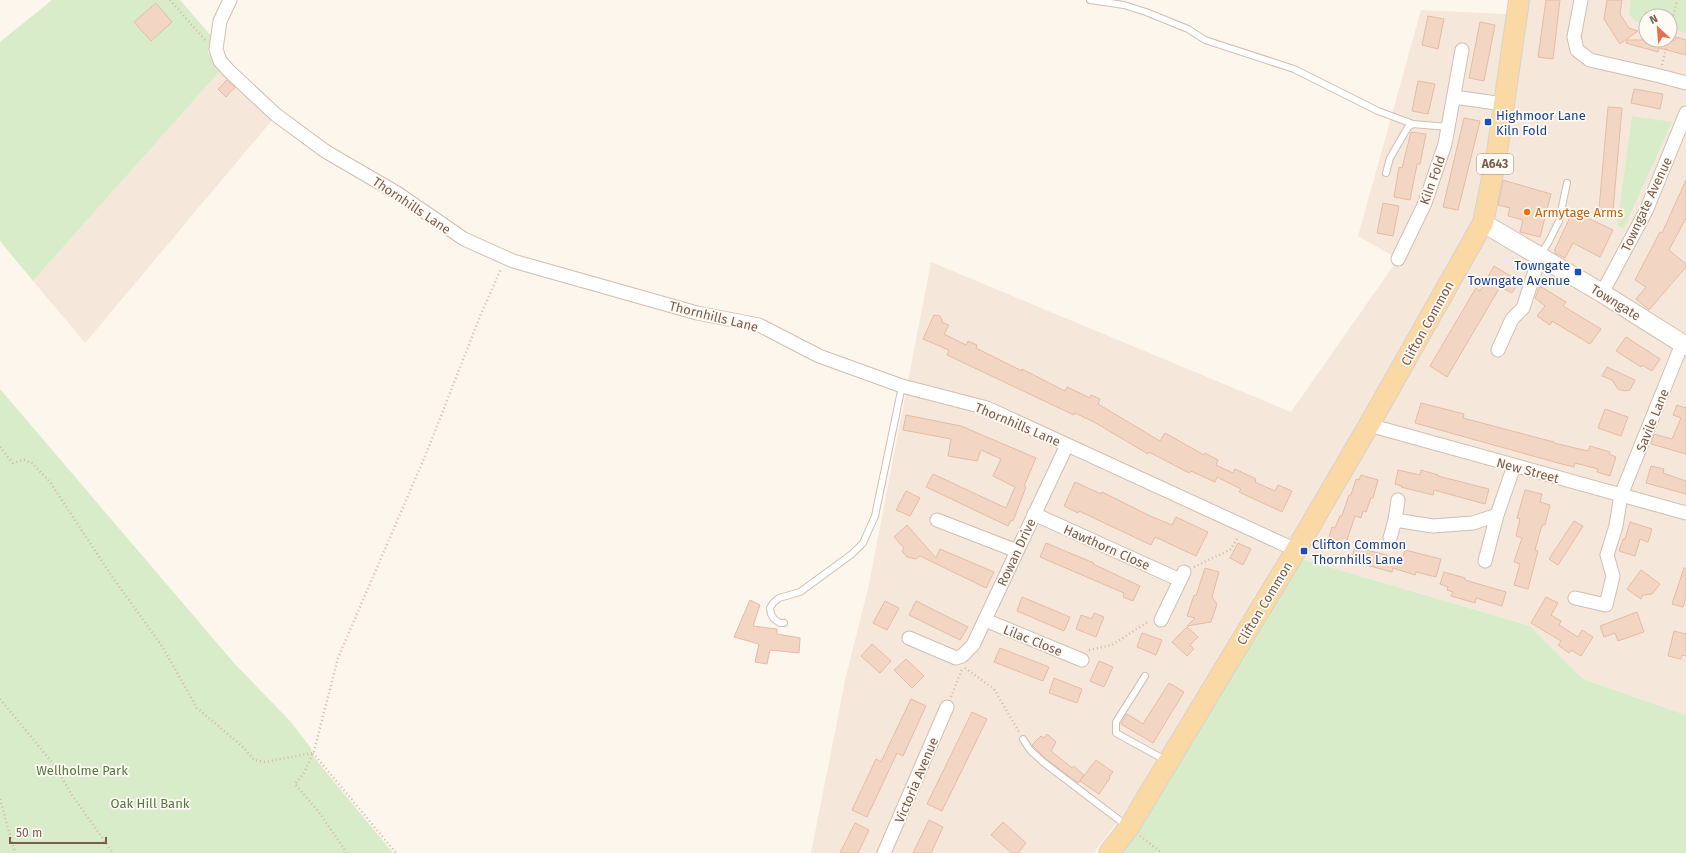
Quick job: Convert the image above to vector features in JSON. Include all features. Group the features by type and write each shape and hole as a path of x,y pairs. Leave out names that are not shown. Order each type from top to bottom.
{"main road":[{"name":"A643","path":"1483,223 1497,153 1519,0"},
{"name":"Clifton Common","path":"1109,853 1129,827 1296,550 1369,425 1483,223"}],"street":[{"path":"216,49 220,21 230,0"},
{"path":"1581,0 1574,37 1577,50 1590,60 1686,83"},
{"name":"Thornhills Lane","path":"216,49 220,61 275,114 325,151 397,193 464,240 513,261 697,313 759,325 819,356 902,386 987,408 1296,550"},
{"name":"Kiln Fold","path":"1398,259 1425,203 1445,144 1462,50"},
{"path":"1454,97 1503,104"},
{"name":"Towngate Avenue","path":"1602,293 1646,211 1686,113"},
{"name":"Towngate","path":"1483,223 1602,293 1684,345"},
{"path":"1498,350 1512,319 1523,308 1540,256"},
{"name":"Savile Lane","path":"1575,598 1606,605 1612,576 1607,555 1616,526 1621,495 1684,345"},
{"name":"New Street","path":"1369,425 1686,514"},
{"name":"Rowan Drive","path":"909,638 956,658 962,656 973,645 1067,444"},
{"path":"1485,561 1497,515 1514,466"},
{"path":"1390,538 1398,500"},
{"name":"Hawthorn Close","path":"1034,514 1182,576"},
{"path":"1395,520 1433,526 1472,523 1497,515"},
{"path":"937,520 1017,551"},
{"path":"1161,620 1182,576"},
{"name":"Lilac Close","path":"985,620 1082,660"},
{"name":"Victoria Avenue","path":"884,853 947,707"}],"lane":[{"path":"1090,0 1124,5 1146,12 1188,29 1205,40 1294,69 1378,111 1413,124 1448,127"},
{"path":"1386,173 1390,158 1403,134 1408,127 1413,124"},
{"path":"1540,256 1559,221 1567,183"},
{"path":"784,623 780,623 774,619 771,614 770,608 773,603 779,598 800,592 852,554 864,543 875,516 902,386"},
{"path":"1145,676 1116,722 1116,733 1168,762"},
{"path":"1023,739 1030,750 1043,762 1129,827"}],"path":[{"path":"170,0 200,36 216,49"},
{"path":"1660,76 1666,48"},
{"path":"347,853 318,810 295,784 304,773 313,753 338,658 426,454 481,314 501,269 513,261"},
{"path":"0,447 13,462 24,460 32,463 50,482 113,578 162,646 197,708 243,747 254,760 265,762 313,753"},
{"path":"1182,576 1231,549 1244,526"},
{"path":"1082,660 1089,650 1112,645 1152,619 1161,620"},
{"path":"947,707 963,667 994,689 1023,739"},
{"path":"0,699 55,766 72,795 113,853"},
{"path":"313,753 396,853"},
{"path":"0,799 15,853"},
{"path":"1129,827 1162,853"}],"shaded area":[{"path":"1528,0 1686,0 1686,715 1583,679 1530,626 1302,559 1284,548 1153,773 1094,853 811,853 846,676 868,589 931,262 1291,412 1398,259 1358,236 1421,10 1505,14 1525,17"},
{"path":"220,71 273,119 85,343 33,281"}],"green space":[{"path":"52,0 180,0 212,37 208,52 220,71 33,281 0,241 0,42"},
{"path":"1631,0 1686,0 1686,33 1678,31 1678,8 1638,8 1638,22 1635,21 1629,14"},
{"path":"1632,116 1672,122 1624,228 1617,226"},
{"path":"0,389 234,663 290,721 311,748 312,755 393,853 0,853"},
{"path":"1302,559 1530,626 1583,679 1686,715 1686,853 1109,853"}],"building":[{"path":"1546,0 1560,0 1553,59 1538,57"},
{"path":"1607,0 1622,0 1620,14 1629,28 1638,31 1620,44 1604,19"},
{"path":"156,3 172,22 151,41 134,22"},
{"path":"1428,16 1444,19 1438,49 1422,45"},
{"path":"1480,22 1495,25 1484,81 1469,78"},
{"path":"1678,38 1686,40 1686,55 1659,48 1678,48"},
{"path":"1627,40 1638,40 1638,46 1626,43"},
{"path":"1644,48 1659,48 1658,52"},
{"path":"227,80 235,87 226,97 218,89"},
{"path":"1418,81 1435,84 1428,114 1412,111"},
{"path":"1634,89 1663,94 1660,109 1631,103"},
{"path":"1608,107 1622,108 1613,211 1599,209"},
{"path":"1464,118 1480,121 1458,210 1443,207"},
{"path":"1411,132 1426,134 1420,164 1417,164 1410,200 1394,197 1399,167 1402,168"},
{"name":"Armytage Arms","path":"1503,180 1551,194 1540,237 1520,232 1523,220 1508,216 1510,208 1498,205"},
{"path":"1686,180 1686,218 1669,250 1686,264 1686,267 1649,310 1636,299 1646,287 1635,280 1660,232 1662,233"},
{"path":"1383,203 1399,206 1393,236 1377,233"},
{"path":"1573,211 1613,230 1600,257 1573,243 1565,258 1555,253 1555,249"},
{"path":"1494,266 1519,281 1512,293 1500,287 1447,377 1430,366 1476,288 1480,291"},
{"path":"1540,286 1566,302 1563,306 1601,329 1590,344 1552,321 1550,325 1537,316 1545,306 1535,298"},
{"path":"934,315 940,316 943,323 949,325 944,334 966,345 968,341 977,345 976,348 1065,391 1067,387 1090,398 1091,395 1100,399 1098,404 1160,441 1165,433 1204,455 1205,453 1218,460 1216,465 1233,473 1235,469 1256,479 1255,482 1275,491 1278,485 1292,491 1282,512 1239,492 1241,489 1217,477 1215,482 1191,471 1189,473 1149,452 1148,454 1094,422 1075,413 1074,415 947,355 949,350 923,339"},
{"path":"1626,337 1660,359 1652,371 1642,365 1641,367 1616,351"},
{"path":"1607,367 1635,380 1630,390 1624,391 1618,389 1612,380 1602,376"},
{"path":"1421,403 1464,414 1463,418 1554,443 1588,451 1590,446 1610,452 1609,454 1616,457 1610,476 1597,472 1598,469 1575,463 1574,467 1558,463 1415,423"},
{"path":"1677,405 1685,408 1686,406 1686,454 1651,444 1654,434 1672,439 1681,418 1673,415"},
{"path":"1605,409 1628,417 1621,436 1598,428"},
{"path":"906,415 961,426 1036,458 1024,486 1026,487 1013,521 1011,520 1008,526 926,487 933,474 1006,508 1015,487 993,476 1001,459 981,450 977,461 948,456 951,439 903,430"},
{"path":"1651,466 1664,469 1663,473 1686,481 1686,494 1646,483"},
{"path":"1398,470 1420,475 1421,470 1438,476 1489,489 1485,504 1434,490 1433,495 1401,487 1402,486 1395,484"},
{"path":"1361,475 1378,480 1373,498 1371,498 1366,512 1363,511 1361,518 1355,516 1346,543 1329,537 1332,527 1335,528 1340,516 1342,516 1356,479 1359,480"},
{"path":"1075,482 1101,494 1102,492 1172,525 1176,517 1208,532 1196,556 1155,537 1151,545 1079,511 1078,513 1064,506"},
{"path":"1525,490 1542,494 1540,502 1550,505 1545,525 1542,525 1535,550 1538,551 1528,589 1514,585 1520,564 1514,562 1522,538 1516,536 1520,519 1517,518"},
{"path":"906,491 920,498 910,516 896,510"},
{"path":"1574,521 1583,526 1558,565 1549,559"},
{"path":"1630,522 1652,529 1648,542 1640,539 1635,556 1619,551 1623,539 1625,539"},
{"path":"907,525 936,558 940,549 994,572 986,588 920,556 916,559 907,557 902,551 904,548 894,537"},
{"path":"1046,543 1094,563 1093,564 1140,586 1133,601 1123,597 1124,593 1040,557"},
{"path":"1238,543 1251,549 1243,565 1230,558"},
{"path":"1355,547 1402,559 1405,550 1441,559 1436,577 1416,572 1415,575 1393,568 1392,572 1351,561"},
{"path":"1205,568 1219,572 1212,597 1217,604 1211,622 1187,626 1195,618 1187,616 1194,595 1196,596"},
{"path":"1684,568 1686,568 1686,597 1683,607 1672,604"},
{"path":"1641,570 1660,584 1652,594 1643,595 1641,599 1627,589"},
{"path":"1444,572 1506,592 1502,606 1476,598 1475,603 1451,596 1453,592 1447,590 1448,587 1440,584"},
{"path":"1022,597 1070,617 1064,631 1017,611"},
{"path":"1546,597 1558,603 1551,615 1561,621 1559,625 1578,637 1582,630 1593,637 1581,656 1571,650 1569,653 1558,645 1561,641 1531,623"},
{"path":"750,600 760,605 753,626 777,629 777,634 800,638 799,653 770,650 767,664 755,662 759,644 734,637"},
{"path":"885,601 899,608 887,630 873,623"},
{"path":"916,601 968,627 960,640 909,615"},
{"path":"1637,612 1644,632 1618,641 1615,633 1604,637 1600,626"},
{"path":"1094,613 1104,617 1096,637 1076,629 1081,615 1092,619"},
{"path":"1187,627 1198,637 1190,645 1194,649 1187,656 1172,642"},
{"path":"1674,631 1686,634 1686,656 1682,655 1681,659 1668,656"},
{"path":"1142,633 1162,640 1156,655 1137,647"},
{"path":"872,644 891,661 880,673 861,656"},
{"path":"1000,648 1049,667 1043,681 994,662"},
{"path":"906,659 924,676 912,688 894,670"},
{"path":"1099,661 1113,667 1104,687 1090,681"},
{"path":"1054,678 1082,689 1077,703 1049,693"},
{"path":"1169,683 1184,692 1153,743 1121,724 1127,714 1143,724"},
{"path":"911,699 926,706 903,756 897,753 867,817 852,810 876,759 881,762"},
{"path":"972,712 987,719 942,811 927,804"},
{"path":"1047,734 1056,742 1051,751 1072,768 1074,766 1084,775 1078,783 1046,759 1032,745 1041,736 1044,738"},
{"path":"1096,760 1113,772 1099,794 1080,781"},
{"path":"929,820 943,827 931,853 913,853"},
{"path":"1003,822 1026,843 1018,853 1012,853 991,835"},
{"path":"855,823 869,830 858,853 840,853"}],"place":[{"name":"Highmoor Lane Kiln Fold","path":"1488,122"},
{"name":"Armytage Arms","path":"1527,212"},
{"name":"Towngate Towngate Avenue","path":"1578,272"},
{"name":"Clifton Common Thornhills Lane","path":"1304,551"}],"park label":[{"name":"Wellholme Park","path":"82,770"},
{"name":"Oak Hill Bank","path":"150,803"}]}
